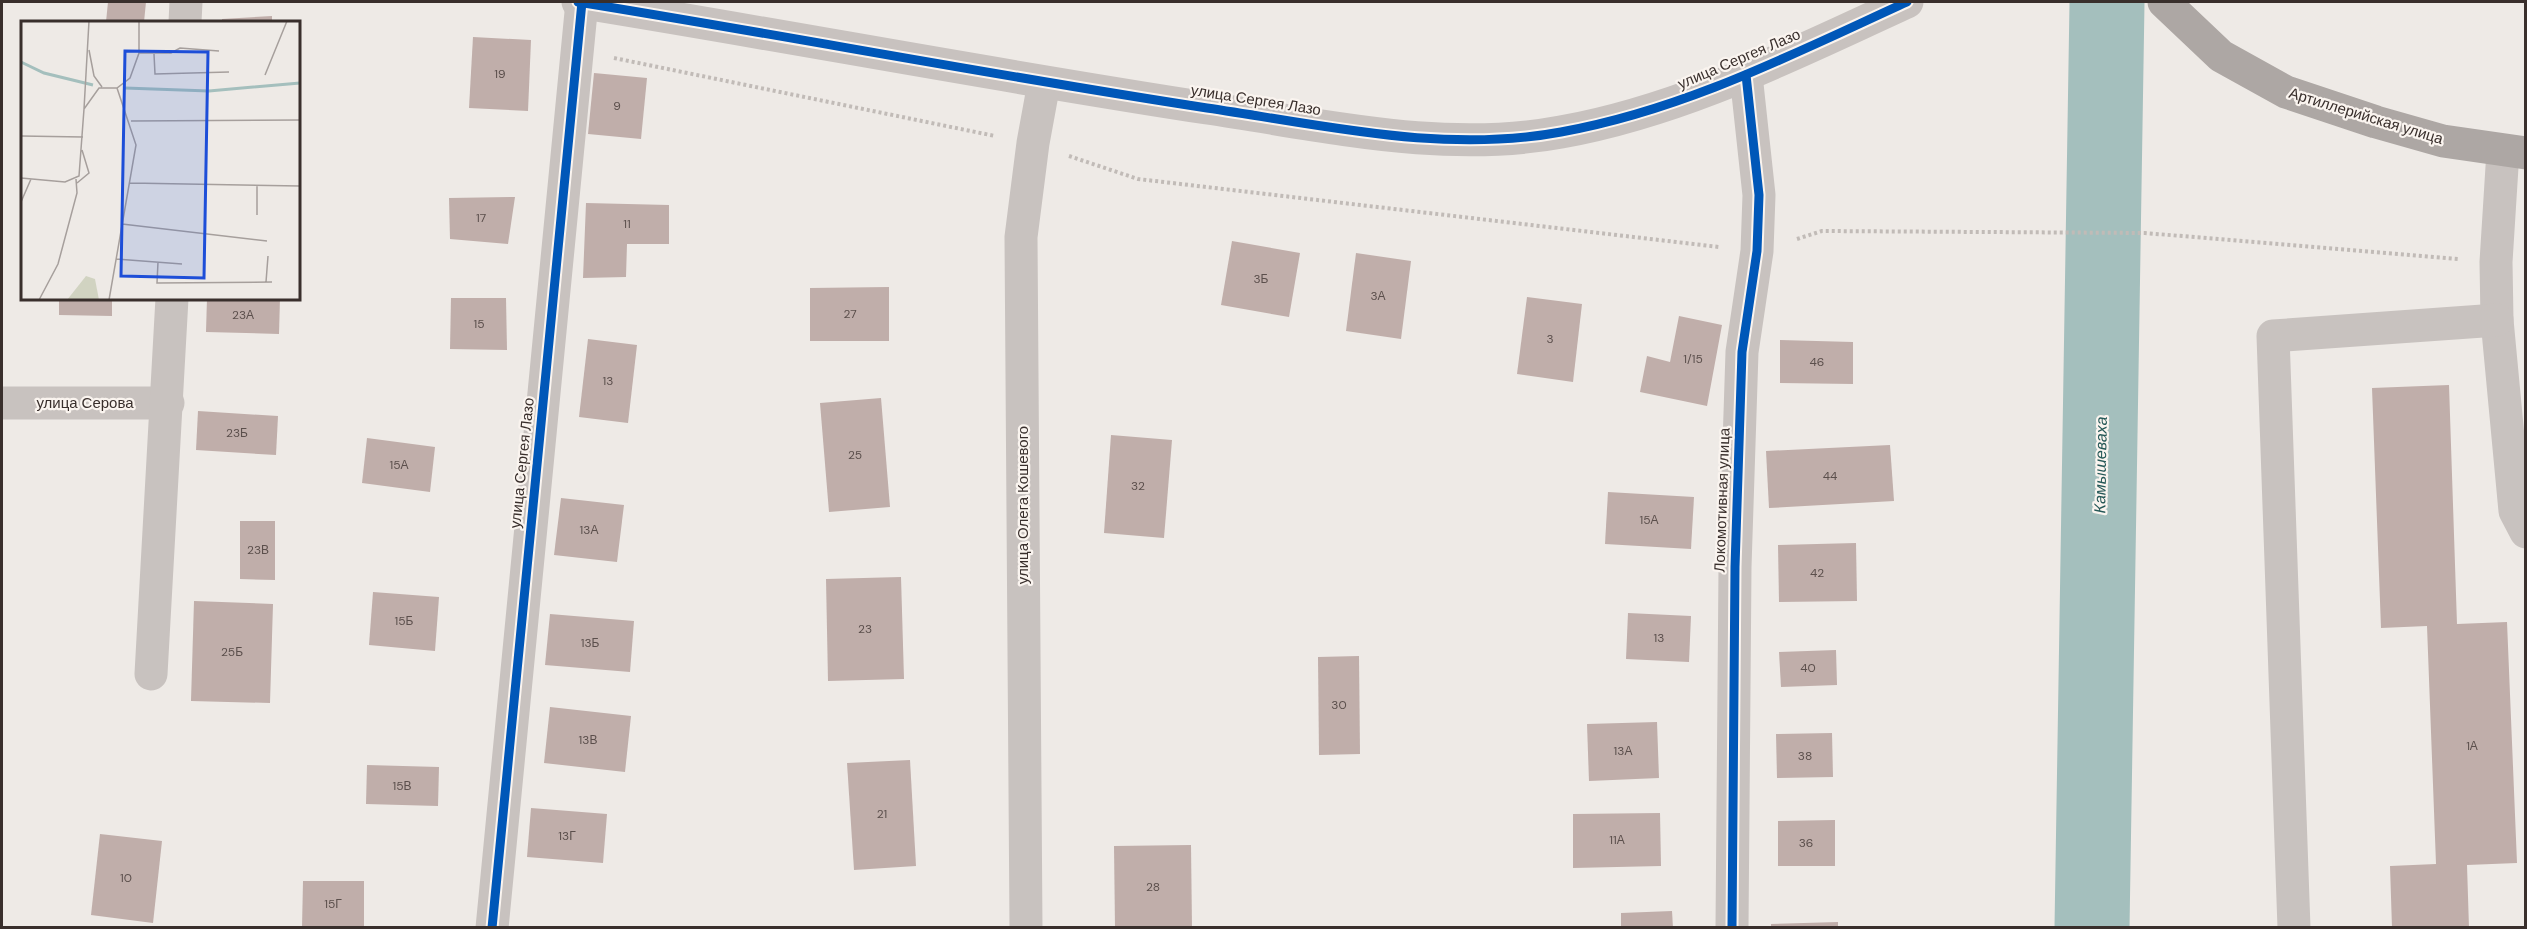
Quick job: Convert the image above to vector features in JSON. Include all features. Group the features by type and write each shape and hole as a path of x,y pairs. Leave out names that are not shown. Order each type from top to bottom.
{"main road":[{"name":"Артиллерийская улица","path":"2164,2 2221,56 2286,92 2376,122 2443,141 2514,152"}],"street":[{"path":"185,21 186,2"},
{"name":"улица Сергея Лазо","path":"492,927 580,2 1044,83 1388,135 1471,142 1572,130 1662,108 1746,75 1907,2"},
{"name":"Локомотивная улица","path":"1732,927 1735,567 1742,352 1757,251 1759,195 1746,75"},
{"name":"улица Олега Кошевого","path":"1026,927 1021,237 1033,143 1044,83"},
{"path":"2514,152 2496,262 2497,320 2515,511 2526,532"},
{"path":"151,674 168,403 172,300"},
{"path":"2294,927 2273,336 2497,320"},
{"name":"улица Серова","path":"2,403 168,403"}],"path":[{"path":"577,51 1033,143 1138,179 1757,251 1822,231 2145,233 2496,262"}],"building":[{"path":"108,2 146,2 144,21 106,21"},
{"path":"272,16 272,21 222,21 222,19"},
{"path":"473,37 531,40 528,111 469,108"},
{"path":"594,73 647,78 641,139 588,134"},
{"path":"515,197 508,244 450,239 449,198"},
{"path":"586,203 669,205 669,244 627,244 626,277 583,278"},
{"path":"1232,241 1300,253 1289,317 1221,305"},
{"path":"1356,253 1411,261 1401,339 1346,331"},
{"path":"889,287 889,341 810,341 810,288"},
{"path":"1527,297 1582,304 1573,382 1517,374"},
{"path":"451,298 506,298 507,350 450,349"},
{"path":"59,300 112,300 112,316 59,315"},
{"path":"207,300 280,300 279,334 206,332"},
{"path":"1679,316 1722,325 1707,406 1640,392 1647,356 1670,362"},
{"path":"588,339 637,345 628,423 579,417"},
{"path":"1780,340 1853,342 1853,384 1780,383"},
{"path":"2449,385 2457,624 2507,622 2517,863 2467,865 2469,928 2392,928 2390,866 2436,864 2427,626 2381,628 2372,388"},
{"path":"881,398 890,507 829,512 820,403"},
{"path":"198,411 278,416 276,455 196,450"},
{"path":"1111,435 1172,440 1164,538 1104,533"},
{"path":"367,438 435,447 430,492 362,483"},
{"path":"1890,445 1894,501 1769,508 1766,451"},
{"path":"1608,492 1694,497 1691,549 1605,544"},
{"path":"561,498 624,505 617,562 554,555"},
{"path":"240,521 275,521 275,580 240,579"},
{"path":"1856,543 1857,601 1779,602 1778,545"},
{"path":"901,577 904,679 828,681 826,579"},
{"path":"373,592 439,597 435,651 369,645"},
{"path":"194,601 273,604 270,703 191,701"},
{"path":"1628,613 1691,616 1689,662 1626,659"},
{"path":"550,614 634,621 630,672 545,665"},
{"path":"1836,650 1837,685 1781,687 1779,652"},
{"path":"1359,656 1360,754 1319,755 1318,657"},
{"path":"550,707 631,716 625,772 544,763"},
{"path":"1657,722 1659,778 1589,781 1587,724"},
{"path":"1832,733 1833,777 1777,778 1776,734"},
{"path":"910,760 916,866 854,870 847,763"},
{"path":"367,765 439,767 438,806 366,804"},
{"path":"531,808 607,814 603,863 527,857"},
{"path":"1660,813 1661,866 1573,868 1573,814"},
{"path":"1835,820 1835,866 1778,866 1778,821"},
{"path":"100,834 162,841 153,923 91,915"},
{"path":"1191,845 1192,928 1115,928 1114,846"},
{"path":"303,881 364,881 364,928 302,928"},
{"path":"1672,911 1673,928 1621,928 1621,913"},
{"path":"1838,922 1838,928 1771,928 1771,924"}],"waterway":[{"name":"Камышеваха","path":"2092,928 2107,3"}],"cycle path":[{"path":"578,2 1050,83 1340,129 1428,139 1473,140 1517,138 1561,132 1651,110 1781,60 1907,2"},
{"path":"492,928 582,2"},
{"path":"1732,928 1735,567 1742,352 1757,251 1759,195 1746,75"}]}
